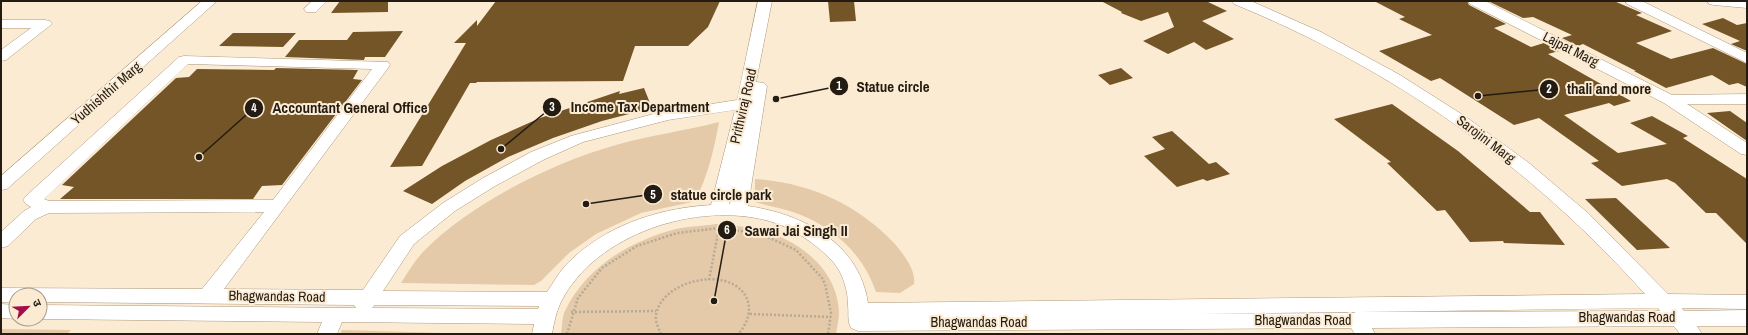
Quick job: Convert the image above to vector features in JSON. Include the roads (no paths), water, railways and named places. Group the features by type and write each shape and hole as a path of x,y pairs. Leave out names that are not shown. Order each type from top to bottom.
{"street":[{"name":"Yudhishthir Marg","path":"1,185 210,1"},
{"name":"Prithviraj Road","path":"719,219 765,1"},
{"name":"Prithviraj Road","path":"738,210 774,1"},
{"name":"Sarojini Marg","path":"1242,1 1326,39 1392,76 1465,122 1527,169 1583,217 1678,317 1692,334"},
{"name":"Lajpat Marg","path":"1475,1 1502,13 1669,100 1747,150"},
{"path":"1632,1 1747,59"},
{"path":"1714,1 1747,4"},
{"path":"1,24 45,24 1,57"},
{"path":"46,207 32,200 184,60 383,65 278,206 209,295"},
{"path":"1669,100 1747,99"},
{"path":"358,314 368,296 407,240 448,207 489,182 537,156 577,139 667,115 744,104"},
{"path":"1,242 30,215 46,207 278,206"},
{"path":"547,317 566,277 586,258 608,241 634,228 662,218 690,212 719,219 738,210 765,214 791,222 813,234 832,249 847,267 856,288 858,322"},
{"name":"Bhagwandas Road","path":"1,295 368,296 547,317"},
{"name":"Bhagwandas Road","path":"858,322 1664,302 1747,302"},
{"name":"Bhagwandas Road","path":"48,312 547,317"},
{"path":"327,334 336,314"},
{"name":"Bhagwandas Road","path":"858,322 1361,327 1678,317 1747,318"}],"place":[{"name":"thali and more","path":"1478,96"},
{"name":"Statue circle","path":"776,99"},
{"name":"Income Tax Department","path":"501,149"},
{"name":"Accountant General Office","path":"199,157"},
{"name":"statue circle park","path":"586,204"},
{"name":"Sawai Jai Singh II","path":"714,301"}]}
